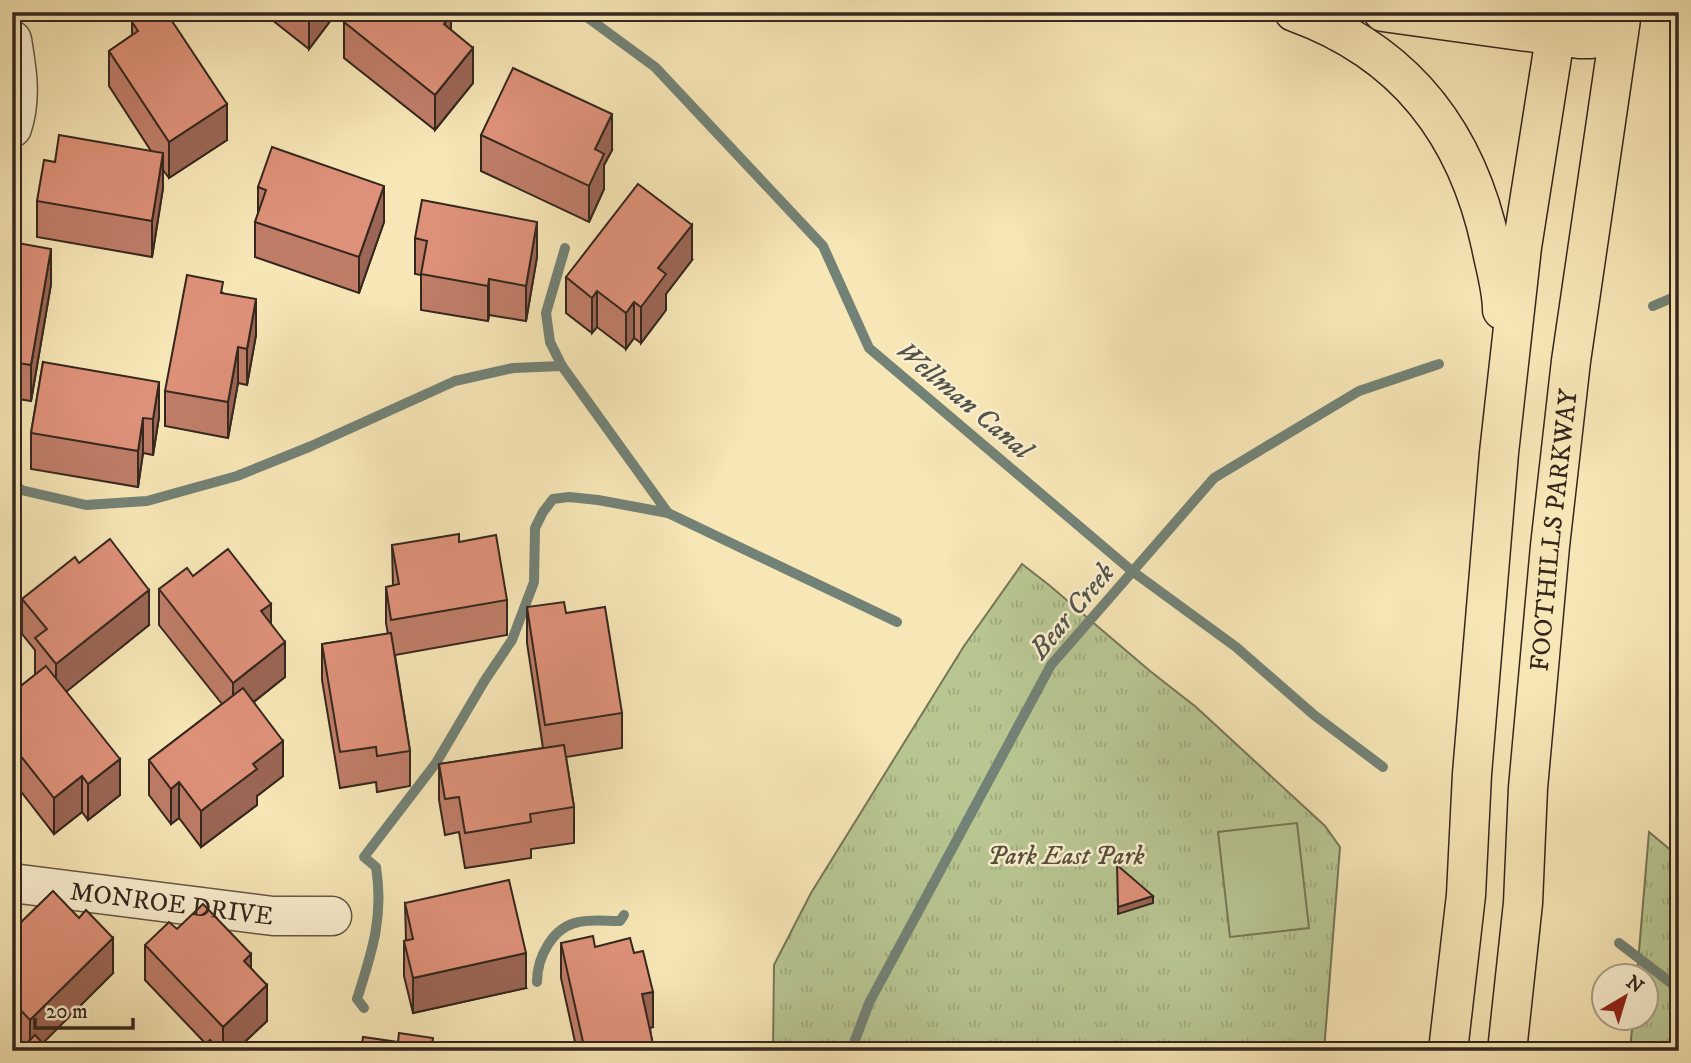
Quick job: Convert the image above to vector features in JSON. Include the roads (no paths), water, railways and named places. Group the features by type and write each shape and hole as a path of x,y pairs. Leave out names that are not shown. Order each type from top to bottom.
{"main road":[{"path":"1294,12 1327,25 1354,40 1405,80 1431,107 1453,138 1470,174 1485,215 1502,303 1499,453"},
{"path":"1383,12 1557,25 1591,38 1614,18"},
{"name":"FOOTHILLS PARKWAY","path":"1507,1051 1523,903 1528,788 1552,533 1614,18"},
{"path":"1448,1051 1466,895 1472,774 1499,453 1522,247 1557,25"}],"street":[{"path":"12,40 18,74 18,111 12,128"},
{"name":"MONROE DRIVE","path":"12,883 273,916 332,916"}],"waterway":[{"name":"Wellman Canal","path":"580,12 655,67 823,246 869,348 1132,571 1236,647 1314,715 1383,767"},
{"path":"565,248 546,313 550,342 562,366 668,513"},
{"name":"Bear Creek","path":"1653,306 1679,295"},
{"name":"Bear Creek","path":"851,1051 869,1003 1051,665 1214,478 1359,391 1439,364"},
{"path":"12,480 21,490 86,505 147,501 237,476 309,447 455,381 513,368 562,366"},
{"path":"364,1008 357,999 372,950 379,902 376,867 364,857 436,763 512,640 534,582 535,528 553,499 569,497 598,500 668,513 897,622"},
{"path":"537,982 543,954 561,930 584,921 620,921 624,915"},
{"name":"Wellman Canal","path":"1619,943 1679,989"}],"park label":[{"name":"Park East Park","path":"1066,855"}]}
